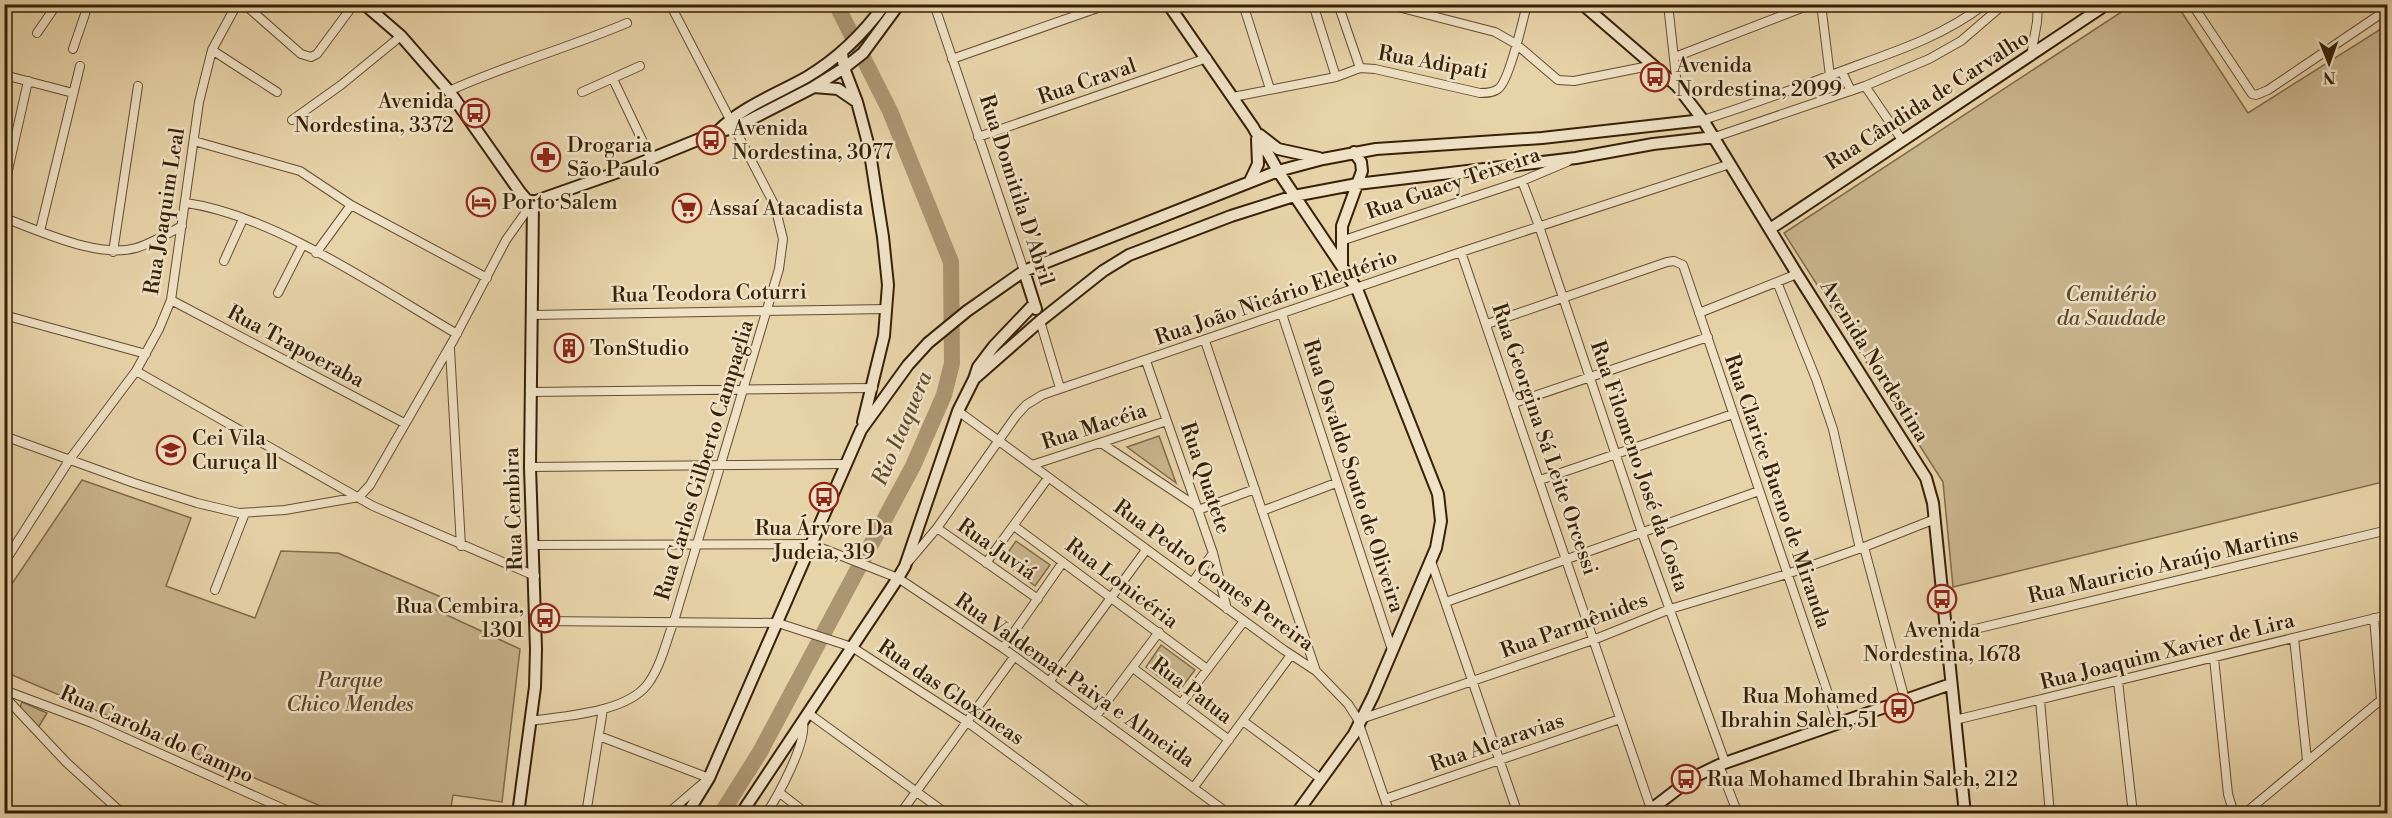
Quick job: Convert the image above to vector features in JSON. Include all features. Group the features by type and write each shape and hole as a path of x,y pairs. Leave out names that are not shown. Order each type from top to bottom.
{"street":[{"path":"37,33 57,4"},
{"path":"73,49 85,14 85,4"},
{"path":"223,4 235,7"},
{"path":"244,4 301,54 311,57 317,54 354,4"},
{"path":"364,4 400,36 449,91 520,192 533,202"},
{"name":"Rua Carlos Gilberto Campaglia","path":"530,721 603,709 632,697 646,686 656,669 674,621 769,310 779,269 782,232 775,206 670,4"},
{"path":"732,124 843,52 868,27 885,4"},
{"path":"4,436 196,503 226,511 245,513 285,510 360,497 370,485 449,348 516,225 533,202 651,159 717,132 812,88 853,61 878,35 899,4"},
{"name":"Rua Domitila D'Abril","path":"934,4 1024,271 1060,388"},
{"path":"952,59 1109,4"},
{"path":"1168,4 1253,127 1294,196 1357,289 1438,494 1441,521 1436,548 1392,650 1360,721 1297,813"},
{"path":"1243,4 1270,89"},
{"path":"1313,4 1336,77"},
{"name":"Rua Adipati","path":"1338,4 1360,68 1375,69 1480,93 1495,91 1504,82 1516,44"},
{"path":"1386,4 1495,32 1516,44 1552,75 1564,81 1633,71 1654,65"},
{"path":"1516,44 1527,4"},
{"name":"Avenida Nordestina","path":"1582,4 1594,9 1677,86 1703,120 1926,478 1935,519 1965,813"},
{"path":"1668,4 1677,86"},
{"path":"1675,57 1812,4"},
{"path":"1821,4 1830,76"},
{"path":"861,430 908,365 928,343 967,310 1024,271 1278,171 1376,148 1554,137 1703,120 1842,72 1950,28 1985,4"},
{"path":"974,379 1040,321 1103,271 1129,255 1231,216 1294,196 1358,184 1576,158 1653,144 1715,137 1865,86 1951,48 2004,4"},
{"path":"2031,56 2037,22 2037,4"},
{"name":"Rua Cândida de Carvalho","path":"1770,229 2106,4"},
{"path":"2192,4 2252,94 2260,95 2388,9"},
{"name":"Rua Joaquim Leal","path":"4,563 70,459 136,371 171,300 199,102 212,51 235,7"},
{"path":"449,91 514,65 580,43 627,23"},
{"path":"292,120 341,85 400,36"},
{"path":"212,51 277,92"},
{"path":"687,813 709,778 783,624 811,544 861,430 884,336 887,309 886,263 878,197 869,147 857,102 843,68 843,52"},
{"name":"Rua Craval","path":"978,137 1207,58"},
{"path":"40,231 80,66"},
{"path":"582,92 640,66"},
{"path":"1233,97 1336,77 1360,68"},
{"path":"1842,72 1851,91"},
{"path":"4,75 73,93"},
{"path":"613,79 651,159"},
{"path":"4,188 28,81"},
{"path":"113,252 138,86"},
{"path":"812,88 822,86 838,89 857,102"},
{"path":"1865,86 1902,140"},
{"path":"1253,127 1278,149 1323,159"},
{"path":"1250,182 1258,164 1253,127"},
{"path":"194,141 300,171 351,205 488,278"},
{"path":"1342,266 1341,241 1344,216 1358,184 1362,167 1354,152"},
{"name":"Rua Guacy Teixeira","path":"1341,241 1522,181 1576,158"},
{"name":"Rua João Nicário Eleutério","path":"905,566 937,528 1026,405 1060,388 1205,341 1461,252 1730,164"},
{"name":"Rua Filomeno José da Costa","path":"1522,181 1738,813"},
{"name":"Rua Cembira","path":"518,813 535,687 537,621 530,467 533,202"},
{"path":"186,203 203,205 274,231 457,334"},
{"path":"316,253 351,205"},
{"path":"4,218 95,250 113,252 134,249 182,226"},
{"path":"224,261 243,219"},
{"path":"516,225 522,224 532,228"},
{"path":"278,293 302,246"},
{"name":"Rua Georgina Sá Leite Orcessi","path":"1461,252 1620,719 1648,811"},
{"name":"Rua Clarice Bueno de Miranda","path":"1563,297 1667,262 1680,262 1685,269 1838,723"},
{"path":"1700,313 1797,274"},
{"path":"1777,282 1816,379 1833,429 1862,548 1905,700"},
{"path":"1487,324 1563,297"},
{"name":"Rua Trapoeraba","path":"171,300 404,423"},
{"path":"741,813 905,566 958,411 978,367 986,355 1034,304"},
{"name":"Rua Teodora Coturri","path":"531,315 887,309"},
{"name":"Rua Osvaldo Souto de Oliveira","path":"1282,314 1392,650"},
{"path":"4,315 146,354"},
{"path":"1514,403 1708,336"},
{"path":"1205,341 1316,671"},
{"path":"449,348 460,546"},
{"name":"Rua Quatete","path":"1146,361 1213,554 1227,609"},
{"path":"136,371 373,506 460,546 535,576"},
{"path":"530,392 873,388"},
{"name":"Rua Pedro Gomes Pereira","path":"958,411 1227,609 1316,671 1348,704 1360,721 1390,813"},
{"path":"1540,480 1733,414"},
{"name":"Rua Macéia","path":"1032,465 1167,421"},
{"path":"1101,443 1197,508 1255,489"},
{"path":"530,467 845,465"},
{"path":"986,563 1048,478"},
{"path":"1262,511 1336,483"},
{"path":"1446,602 1759,491"},
{"path":"215,590 245,513"},
{"name":"Rua Parmênides","path":"1360,721 1593,640 1670,609 1787,574 1862,548 1935,519"},
{"name":"Rua Lonicéria","path":"1014,526 1208,669"},
{"name":"Rua Juviá","path":"937,528 1038,599"},
{"name":"Rua Mauricio Araújo Martins","path":"1946,636 2388,530"},
{"name":"Rua Valdemar Paiva e Almeida","path":"533,545 811,544 831,551 898,578 1003,648 1229,813"},
{"path":"1049,682 1146,550"},
{"path":"1192,583 1213,554"},
{"path":"1003,648 1063,561"},
{"path":"1431,561 1518,813"},
{"name":"Rua Joaquim Xavier de Lira","path":"1955,720 2388,615"},
{"path":"2244,813 2384,697 2374,618"},
{"name":"Rua das Gloxíneas","path":"537,621 783,624 839,642 852,647 966,721 1092,813"},
{"path":"1181,704 1244,621"},
{"path":"1096,716 1159,632"},
{"path":"2294,638 2307,760"},
{"path":"1194,787 1291,655"},
{"path":"900,813 1014,657"},
{"path":"2214,658 2228,794 2234,813"},
{"name":"Rua Patua","path":"1133,668 1229,740"},
{"path":"2118,681 2133,813"},
{"path":"1648,811 1692,778 1722,764 1951,684"},
{"name":"Rua Caroba do Campo","path":"4,690 92,723 295,813"},
{"path":"4,696 66,762 123,813"},
{"path":"2040,700 2050,813"},
{"path":"586,813 603,709"},
{"path":"805,717 947,813"},
{"path":"766,813 780,793 802,736 805,717"},
{"name":"Rua Alcaravias","path":"1386,799 1620,719"},
{"path":"1243,721 1321,779"},
{"path":"599,736 709,778"},
{"path":"667,813 709,778"},
{"path":"780,793 807,813"}],"green space":[{"name":"Cemitério da Saudade","path":"2132,5 2177,5 2248,113 2387,25 2387,481 1953,587 1943,482 1784,233"},
{"path":"1159,436 1176,483 1127,447"},
{"name":"Parque Chico Mendes","path":"82,480 191,518 166,586 255,618 281,551 338,553 441,597 436,610 520,649 502,802 453,795 450,813 337,813 5,672 5,594"},
{"path":"1016,541 1050,565 1035,586 1002,561"},
{"path":"1161,645 1195,670 1179,691 1146,667"},
{"path":"22,702 47,713 38,728 20,707"}],"waterway":[{"name":"Rio Itaquera","path":"721,814 760,752 913,466 944,395 952,363 951,262 890,111 836,4"}],"place":[{"name":"Avenida Nordestina, 2099","path":"1655,77"},
{"name":"Avenida Nordestina, 3372","path":"475,113"},
{"name":"Avenida Nordestina, 3077","path":"711,140"},
{"name":"Drogaria São Paulo","path":"546,157"},
{"name":"Porto Salem","path":"481,202"},
{"name":"Assaí Atacadista","path":"687,208"},
{"name":"TonStudio","path":"569,348"},
{"name":"Cei Vila Curuça ll","path":"171,450"},
{"name":"Rua Árvore Da Judeia, 319","path":"824,497"},
{"name":"Avenida Nordestina, 1678","path":"1942,599"},
{"name":"Rua Cembira, 1301","path":"545,618"},
{"name":"Rua Mohamed Ibrahin Saleh, 51","path":"1899,708"},
{"name":"Rua Mohamed Ibrahin Saleh, 212","path":"1686,779"}]}
